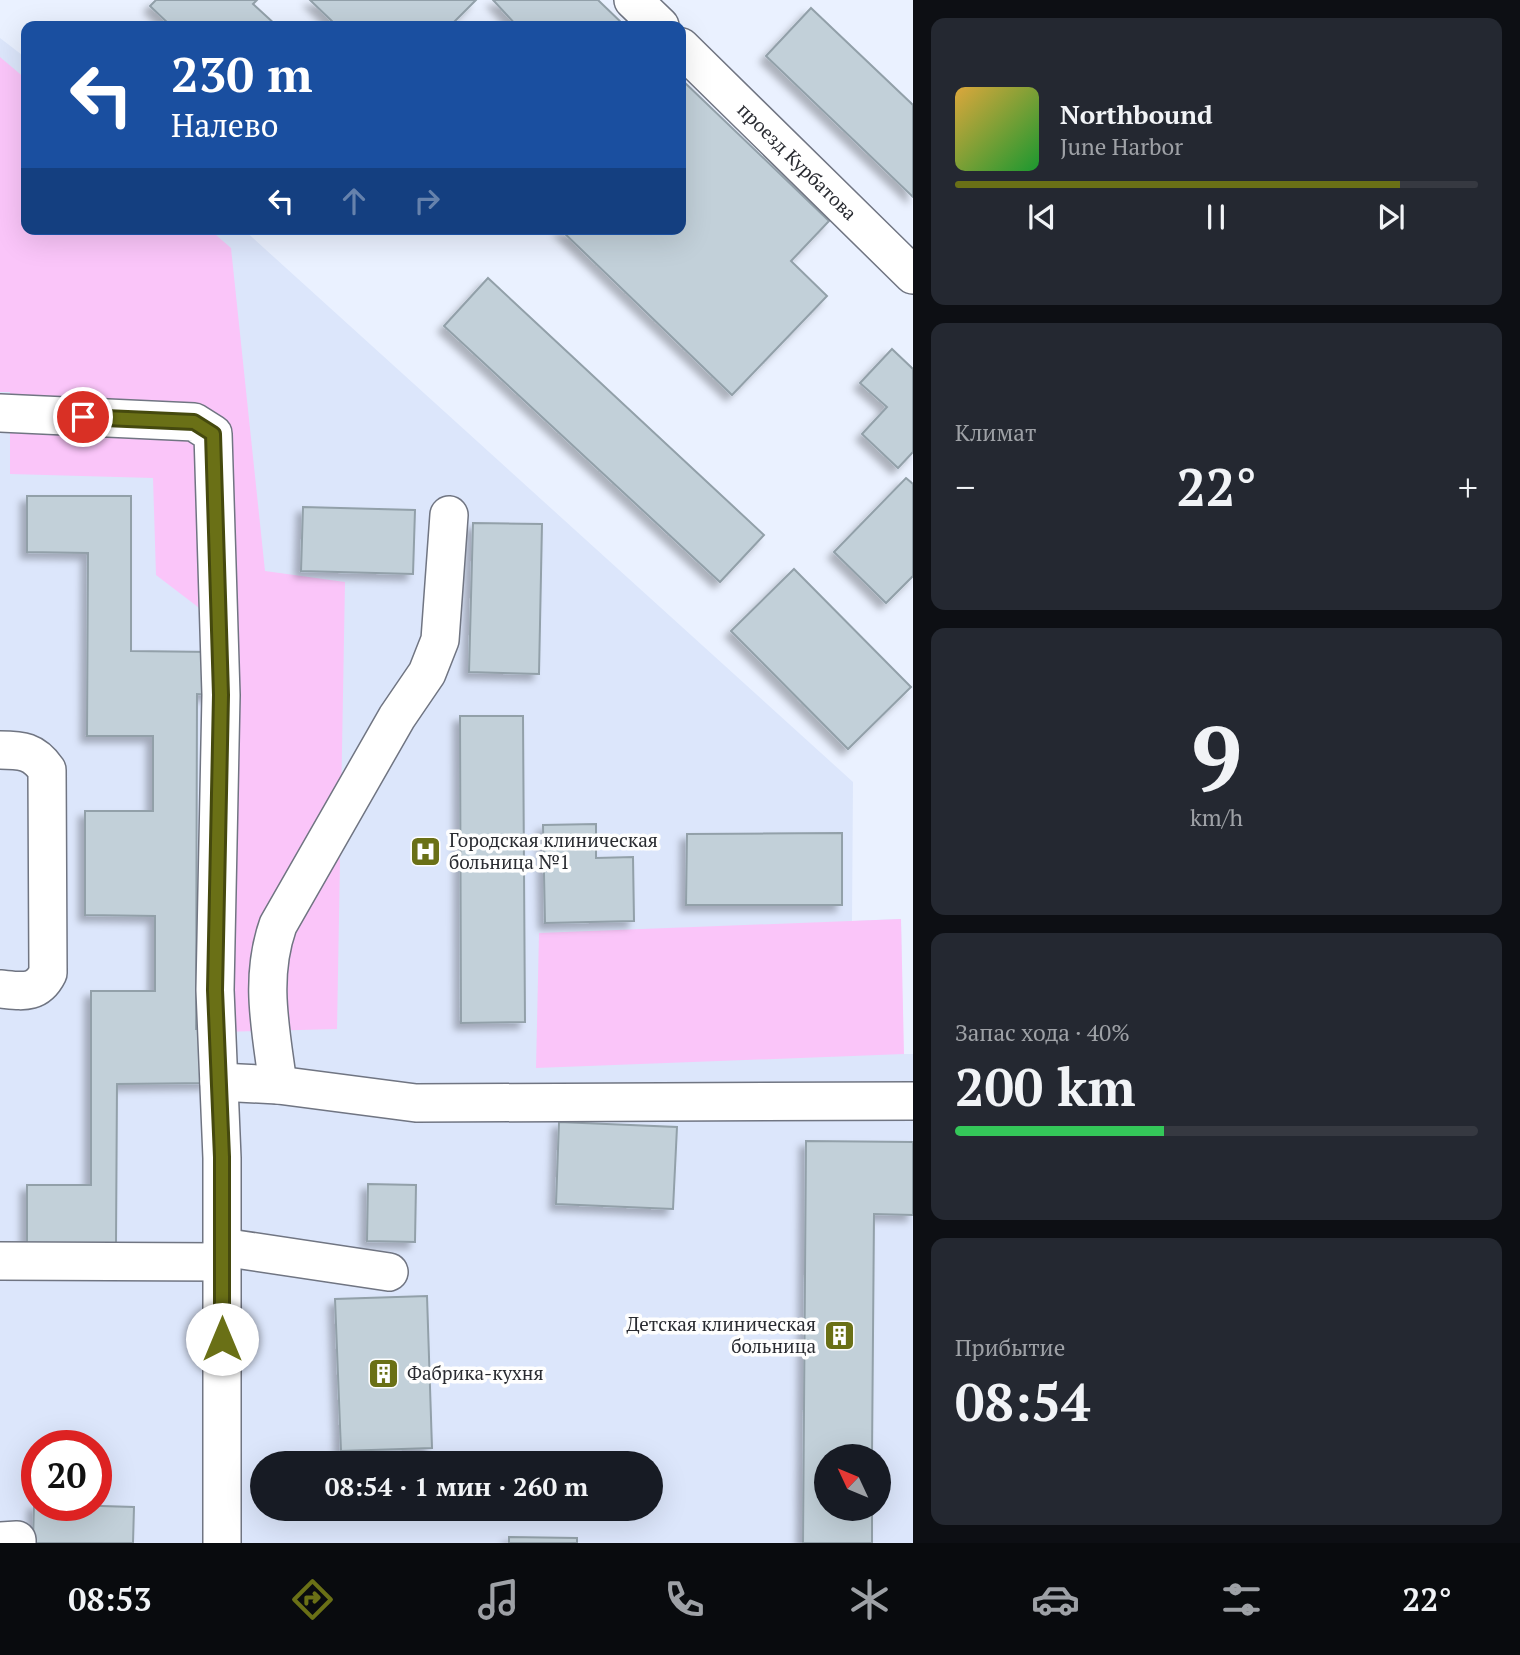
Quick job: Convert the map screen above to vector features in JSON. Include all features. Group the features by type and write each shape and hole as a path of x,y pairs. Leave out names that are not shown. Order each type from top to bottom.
{"street":[{"path":"633,0 655,21"},
{"name":"проезд Курбатова","path":"686,52 913,275"},
{"path":"0,413 194,422 213,434 221,695 215,990 222,1255 222,1543"},
{"path":"278,1085 266,992 268,953 278,925 397,717 427,673 440,640 449,516"},
{"path":"0,750 24,750 39,757 47,770 48,973 42,986 31,992 0,989"},
{"path":"219,1082 278,1085 416,1103 913,1101"},
{"path":"0,1261 222,1255 389,1272"},
{"path":"0,1541 17,1543"}],"shaded area":[{"name":"Городская клиническая больница №1","path":"0,38 21,54 21,235 250,235 853,782 852,921 901,919 903,1054 913,1054 913,1543 0,1543"},
{"path":"0,57 21,75 21,235 216,235 231,248 265,571 345,582 337,1029 222,1032 232,633 156,575 153,478 10,474 10,392 0,392"},
{"path":"901,919 904,1054 536,1068 539,933"}],"building":[{"path":"156,0 257,0 253,4 272,21 166,21 150,6"},
{"path":"310,0 476,0 455,21 332,21"},
{"path":"493,0 598,0 620,21 512,21"},
{"path":"811,8 913,105 913,197 766,56"},
{"path":"686,84 829,221 791,261 827,296 732,395 566,235 686,235"},
{"path":"488,278 764,535 720,582 444,326"},
{"path":"892,349 913,369 913,452 898,468 862,434 887,407 860,383"},
{"path":"906,478 913,484 913,576 886,603 834,552"},
{"path":"27,496 131,496 131,651 212,652 212,695 197,694 196,1029 209,1029 209,1083 117,1084 116,1244 27,1244 27,1185 91,1185 91,991 155,991 155,916 85,915 85,811 153,811 153,736 87,736 88,553 27,552"},
{"path":"303,507 415,510 413,574 301,571"},
{"path":"473,523 542,524 539,674 469,672"},
{"path":"794,569 911,687 848,749 731,631"},
{"path":"460,716 523,716 525,1022 461,1023"},
{"path":"596,824 596,858 633,857 634,921 545,923 543,825"},
{"path":"842,833 842,905 686,905 687,834"},
{"path":"559,1122 677,1127 673,1209 556,1204"},
{"name":"Детская клиническая больница","path":"806,1141 913,1142 913,1215 874,1214 872,1444 814,1444 814,1521 872,1521 872,1543 803,1543"},
{"path":"368,1184 416,1185 415,1242 367,1241"},
{"name":"Фабрика-кухня","path":"427,1296 432,1448 341,1451 335,1299"},
{"path":"112,1506 134,1507 133,1543 33,1543 34,1521 112,1521"},
{"path":"509,1537 577,1538 577,1543 509,1543"}],"place":[{"name":"Городская клиническая больница №1","path":"426,851"},
{"name":"Детская клиническая больница","path":"839,1335"},
{"name":"Фабрика-кухня","path":"384,1373"}],"route":[{"path":"83,417 194,422 213,434 221,695 215,990 222,1157 222,1339"}]}
